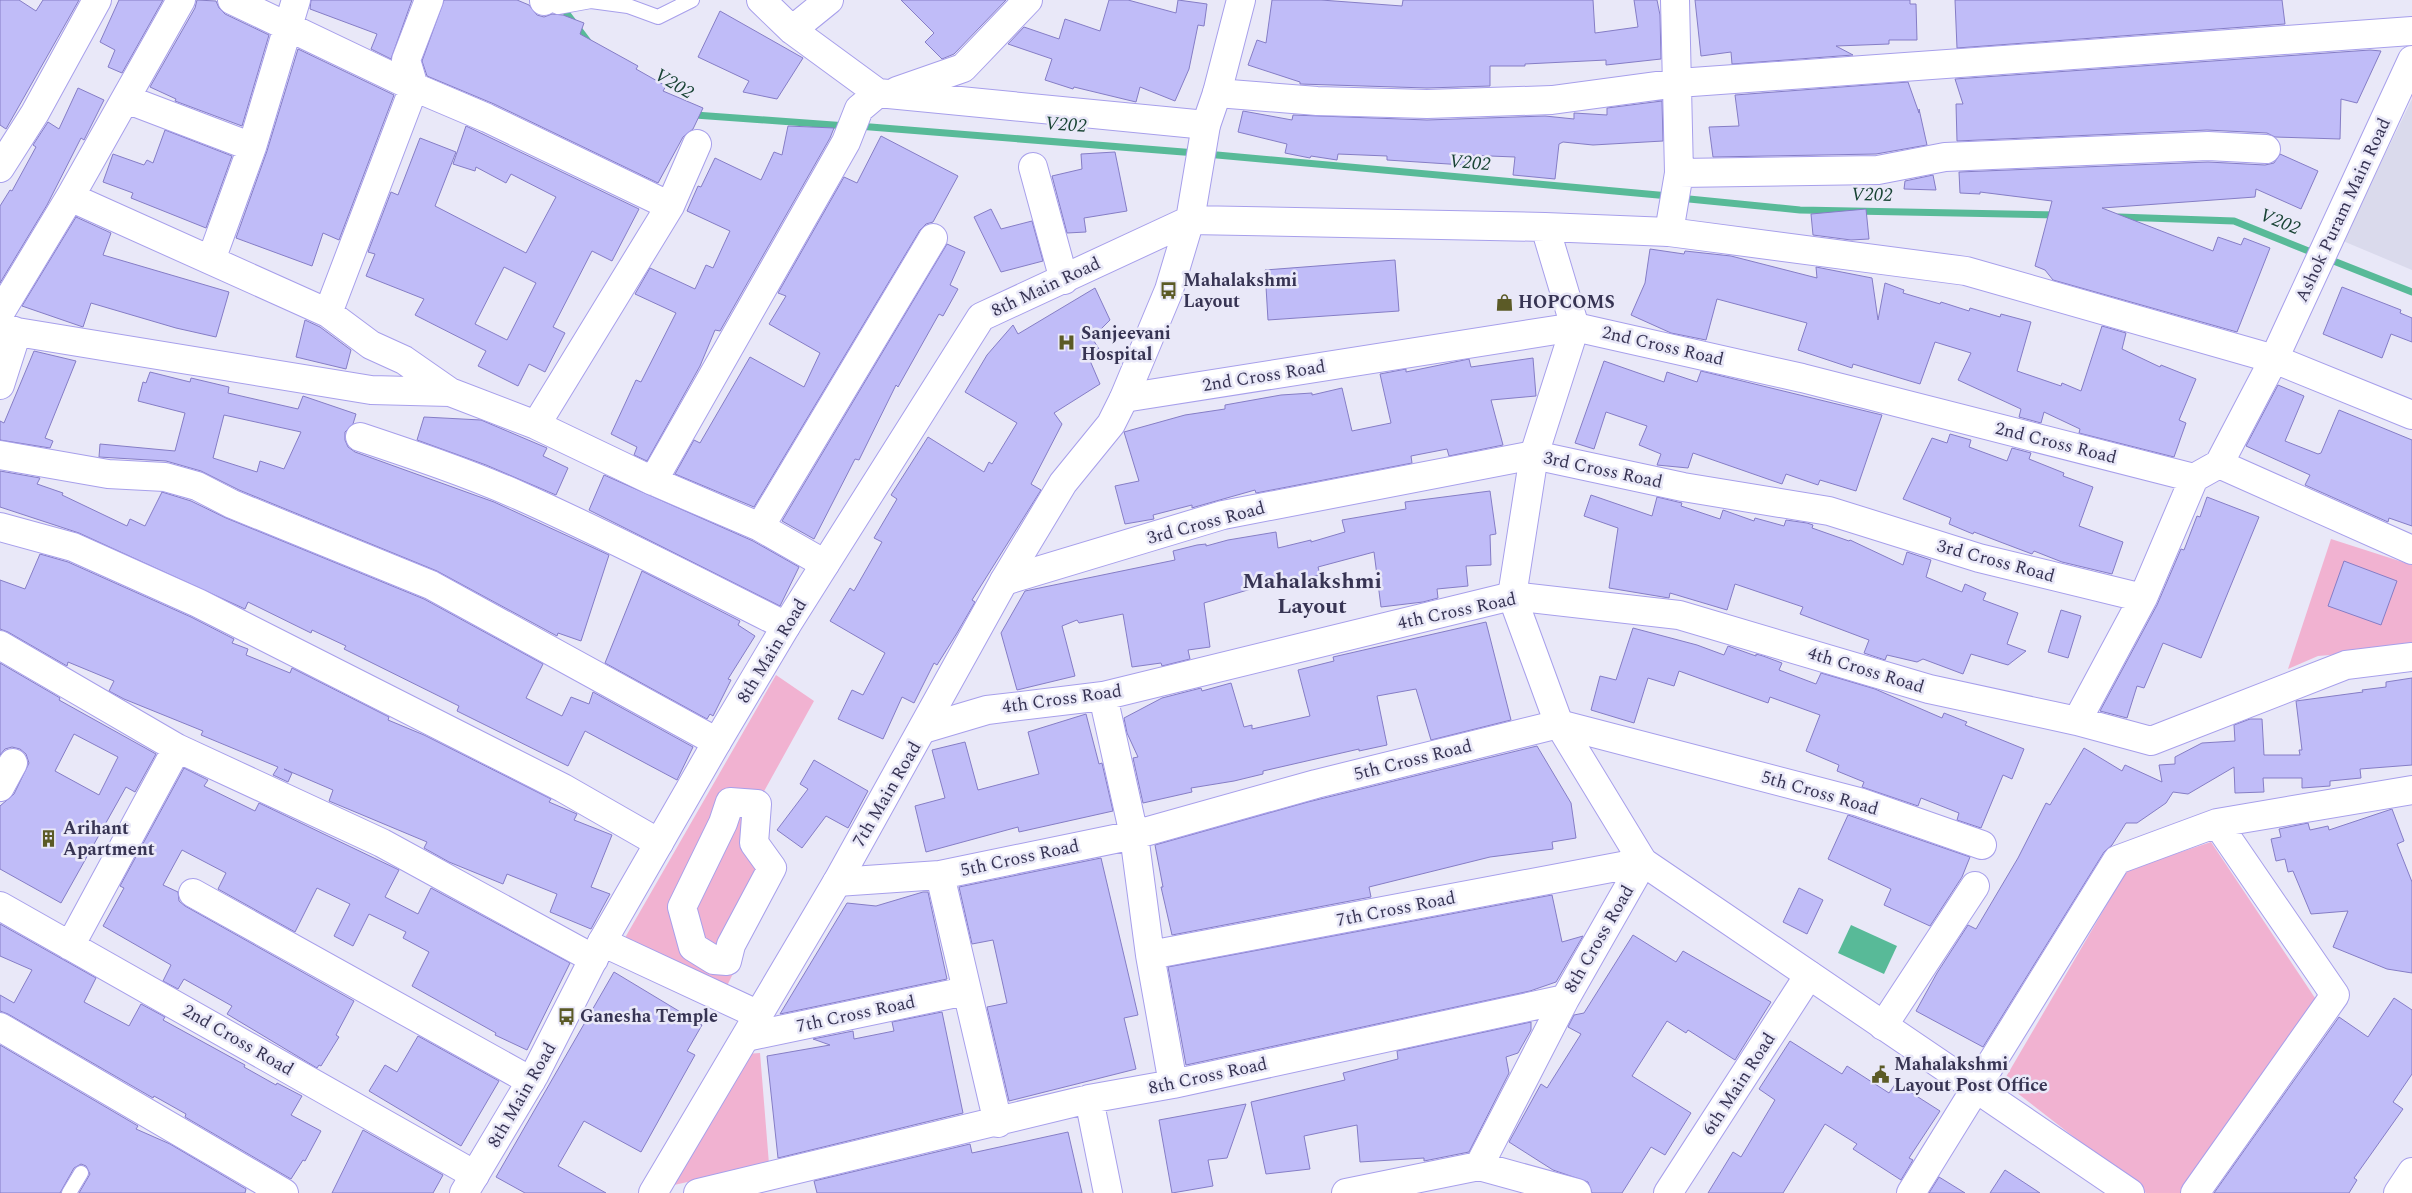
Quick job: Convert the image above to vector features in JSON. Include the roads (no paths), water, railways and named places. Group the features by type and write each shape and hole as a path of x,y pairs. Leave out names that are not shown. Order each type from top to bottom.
{"street":[{"path":"0,168 35,113 96,0"},
{"path":"0,385 6,324 70,198 181,0"},
{"path":"232,0 414,87 488,118 670,206"},
{"path":"211,260 252,147 296,0"},
{"path":"328,313 414,87 406,60 429,0"},
{"path":"762,0 792,30 876,98 1206,125"},
{"path":"792,30 829,0"},
{"path":"653,481 846,142 876,98 963,68 1028,0"},
{"name":"7th Main Road","path":"653,1193 836,882 1004,581 1063,483 1111,424 1124,398 1169,290 1190,220 1206,125 1217,93 1241,0"},
{"path":"1669,232 1679,173 1675,0"},
{"path":"1217,93 1317,101 1427,104 1552,100 1678,83 2412,31"},
{"name":"Ashok Puram Main Road","path":"2219,464 2274,360 2412,60"},
{"path":"126,99 252,147"},
{"path":"536,424 670,206 697,144"},
{"path":"1679,173 1878,170 1945,157 2188,146 2266,149"},
{"path":"1033,168 1064,280"},
{"path":"70,198 328,313 371,345 404,360 450,392 536,424 653,481 760,527 825,564"},
{"path":"1190,220 1545,227 1669,232 1966,270 2274,360 2412,415"},
{"name":"8th Main Road","path":"470,1184 531,1081 598,950 717,742 786,626 981,317 1190,220"},
{"path":"1545,227 1575,327 1534,455 1512,596 1558,724 1643,862 2130,1193"},
{"path":"760,527 934,238"},
{"path":"6,324 371,390 450,392"},
{"name":"2nd Cross Road","path":"1124,398 1575,327 1802,378 2194,478"},
{"path":"360,437 440,464 520,496 652,558 786,626"},
{"path":"0,454 108,474 165,477 197,486 232,504 431,585 717,742"},
{"name":"3rd Cross Road","path":"1004,581 1223,515 1534,455 1683,487 1829,511 1979,558 2143,598"},
{"path":"2077,721 2143,598 2194,478 2219,464 2412,550"},
{"path":"0,527 73,547 198,603 563,788 659,843"},
{"name":"4th Cross Road","path":"923,729 987,710 1103,696 1512,596 1679,615 1929,689 2077,721 2151,741 2346,665 2412,657"},
{"path":"0,645 177,748 382,843 753,1026"},
{"path":"1103,696 1134,835 1150,955 1173,1084"},
{"name":"5th Cross Road","path":"836,882 940,875 1134,835 1326,782 1558,724 1859,802 1982,845"},
{"path":"70,946 177,748"},
{"path":"0,786 13,763"},
{"path":"1911,1193 2118,860 2217,822 2408,797"},
{"path":"730,802 757,804 754,843 772,868 731,946 728,961 714,960 693,947 682,907 723,823 730,802"},
{"path":"2195,1193 2336,995 2217,822"},
{"name":"7th Cross Road","path":"1150,955 1643,862"},
{"name":"8th Cross Road","path":"698,1193 998,1123 1089,1099 1173,1084 1565,1000 1643,862"},
{"path":"940,875 998,1123"},
{"path":"1883,1026 1975,886"},
{"path":"193,893 531,1081"},
{"name":"2nd Cross Road","path":"0,906 470,1184"},
{"name":"6th Main Road","path":"1668,1193 1809,976"},
{"name":"7th Cross Road","path":"753,1026 966,991"},
{"path":"1479,1166 1565,1000"},
{"path":"0,1027 284,1193"},
{"path":"1089,1099 1108,1193"},
{"path":"1346,1193 1479,1166 1577,1193"},
{"path":"2398,1193 2412,1172"}],"lane":[{"path":"544,0 558,8 591,1 628,6 658,17 692,0"},
{"path":"68,1193 81,1173"}],"waterway":[{"name":"V202","path":"562,7 590,44"},
{"name":"V202","path":"691,113 695,115 847,126"},
{"name":"V202","path":"858,126 1196,153"},
{"name":"V202","path":"1206,154 1669,196"},
{"name":"V202","path":"1679,198 1800,210 2058,215"},
{"name":"V202","path":"2119,217 2234,221 2316,254"},
{"name":"V202","path":"2326,258 2412,292"}],"place":[{"name":"Mahalakshmi Layout","path":"1169,290"},
{"name":"HOPCOMS","path":"1504,302"},
{"name":"Sanjeevani Hospital","path":"1067,343"},
{"name":"Arihant Apartment","path":"49,838"},
{"name":"Ganesha Temple","path":"566,1016"},
{"name":"Mahalakshmi Layout Post Office","path":"1880,1074"}],"district":[{"name":"Mahalakshmi Layout","path":"1312,594"}]}
